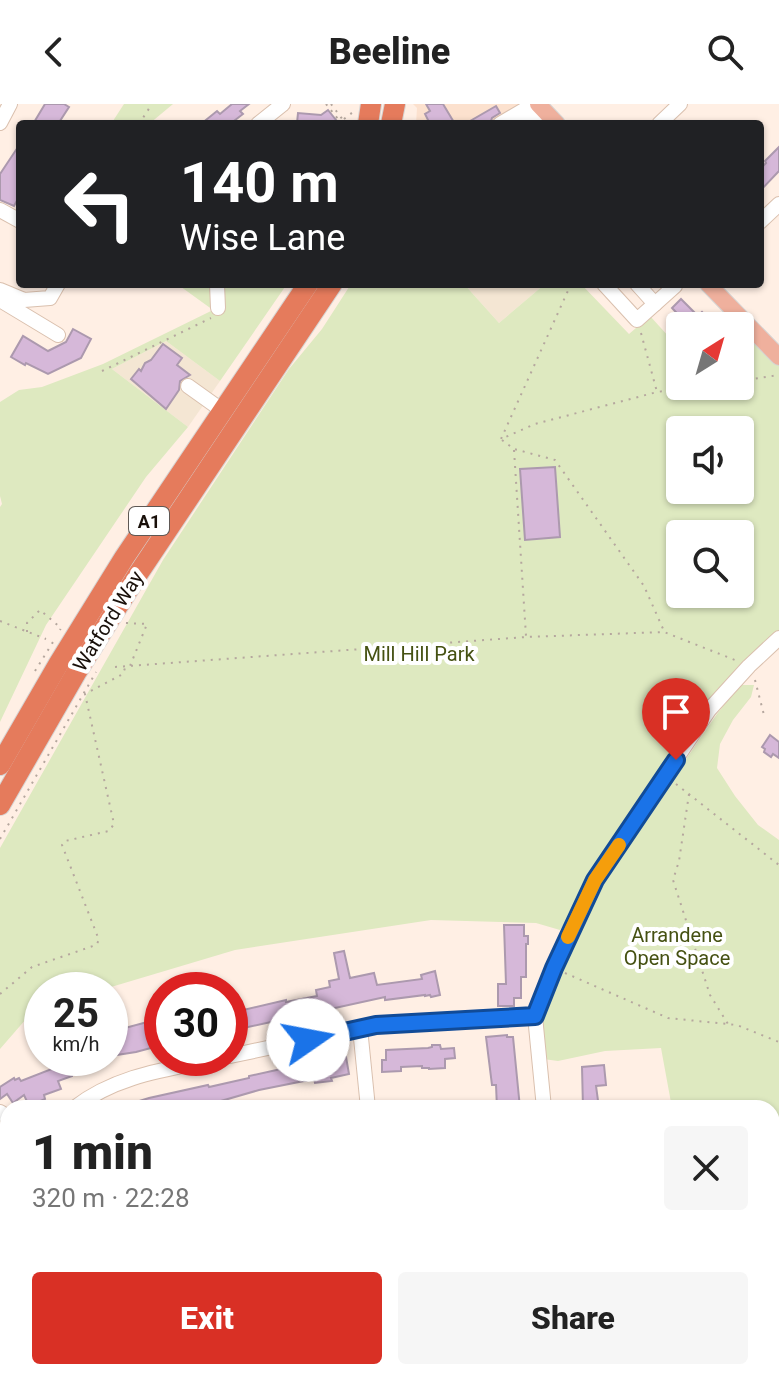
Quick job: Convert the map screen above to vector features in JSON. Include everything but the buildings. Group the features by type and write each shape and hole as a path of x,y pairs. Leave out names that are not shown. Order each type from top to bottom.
{"highway":[{"name":"Watford Way","path":"0,765 124,558 305,288"},
{"name":"Watford Way","path":"0,805 76,673 138,574 231,448 330,288"}],"main road":[{"path":"712,288 779,357"}],"street":[{"path":"0,123 10,104"},
{"path":"663,120 680,104"},
{"path":"509,120 539,106"},
{"path":"764,218 779,204"},
{"path":"0,290 24,300 50,298 56,288"},
{"path":"217,288 218,308"},
{"path":"608,288 637,320 673,288"},
{"path":"641,288 655,304"},
{"path":"0,300 58,335"},
{"path":"188,386 223,411"},
{"path":"543,1100 535,1016 595,880 709,710 779,638"},
{"path":"248,1052 376,1025 535,1016"},
{"path":"360,1028 367,1100"},
{"path":"87,1100 128,1078 144,1075"}],"path":[{"path":"328,104 341,120"},
{"path":"501,439 569,288"},
{"path":"102,371 215,317 218,308"},
{"path":"637,320 657,392"},
{"path":"754,379 779,375"},
{"path":"501,439 535,424 666,391"},
{"path":"501,439 514,449 555,460 644,586 664,632"},
{"path":"514,449 526,637"},
{"path":"27,632 27,623 40,610 61,628 36,670"},
{"path":"0,621 46,639"},
{"path":"124,623 147,624 130,667"},
{"path":"115,667 526,637 664,632 749,666 764,715"},
{"path":"0,839 101,663"},
{"path":"0,994 32,967 96,945 99,940 62,845 65,841 109,831 114,824 85,694 123,674 125,667"},
{"path":"666,775 779,865"},
{"path":"689,794 679,861 673,880 710,995 728,1024"},
{"path":"554,968 668,1018 737,1025 779,1042"}],"shaded area":[{"path":"413,104 522,104 536,120 416,120 417,108"},
{"path":"468,288 540,288 499,323"},
{"path":"166,341 220,381 188,427 112,369"}],"green space":[{"path":"124,104 173,104 154,120 114,120"},
{"path":"183,288 284,288 220,381 166,341 112,369 188,427 146,477 46,625 0,722 0,402 19,390 42,387 103,364 213,310"},
{"name":"Mill Hill Park","path":"348,288 468,288 499,323 540,288 585,288 629,334 650,316 666,334 666,400 754,400 754,339 758,335 779,357 779,633 699,726 671,779 732,696 742,685 754,685 751,697 720,744 717,768 758,825 779,840 779,1100 671,1100 661,1048 605,1051 558,1061 536,1058 533,1013 593,883 560,930 536,923 431,920 235,950 161,972 144,972 144,977 128,982 128,972 24,972 24,1021 0,1049 0,848 163,560 289,369 322,329"}],"slow traffic":[{"path":"568,937 595,880 619,845"}],"route":[{"path":"308,1040 376,1025 535,1016 595,880 676,760"}],"park label":[{"name":"Arrandene Open Space","path":"677,946"}]}
